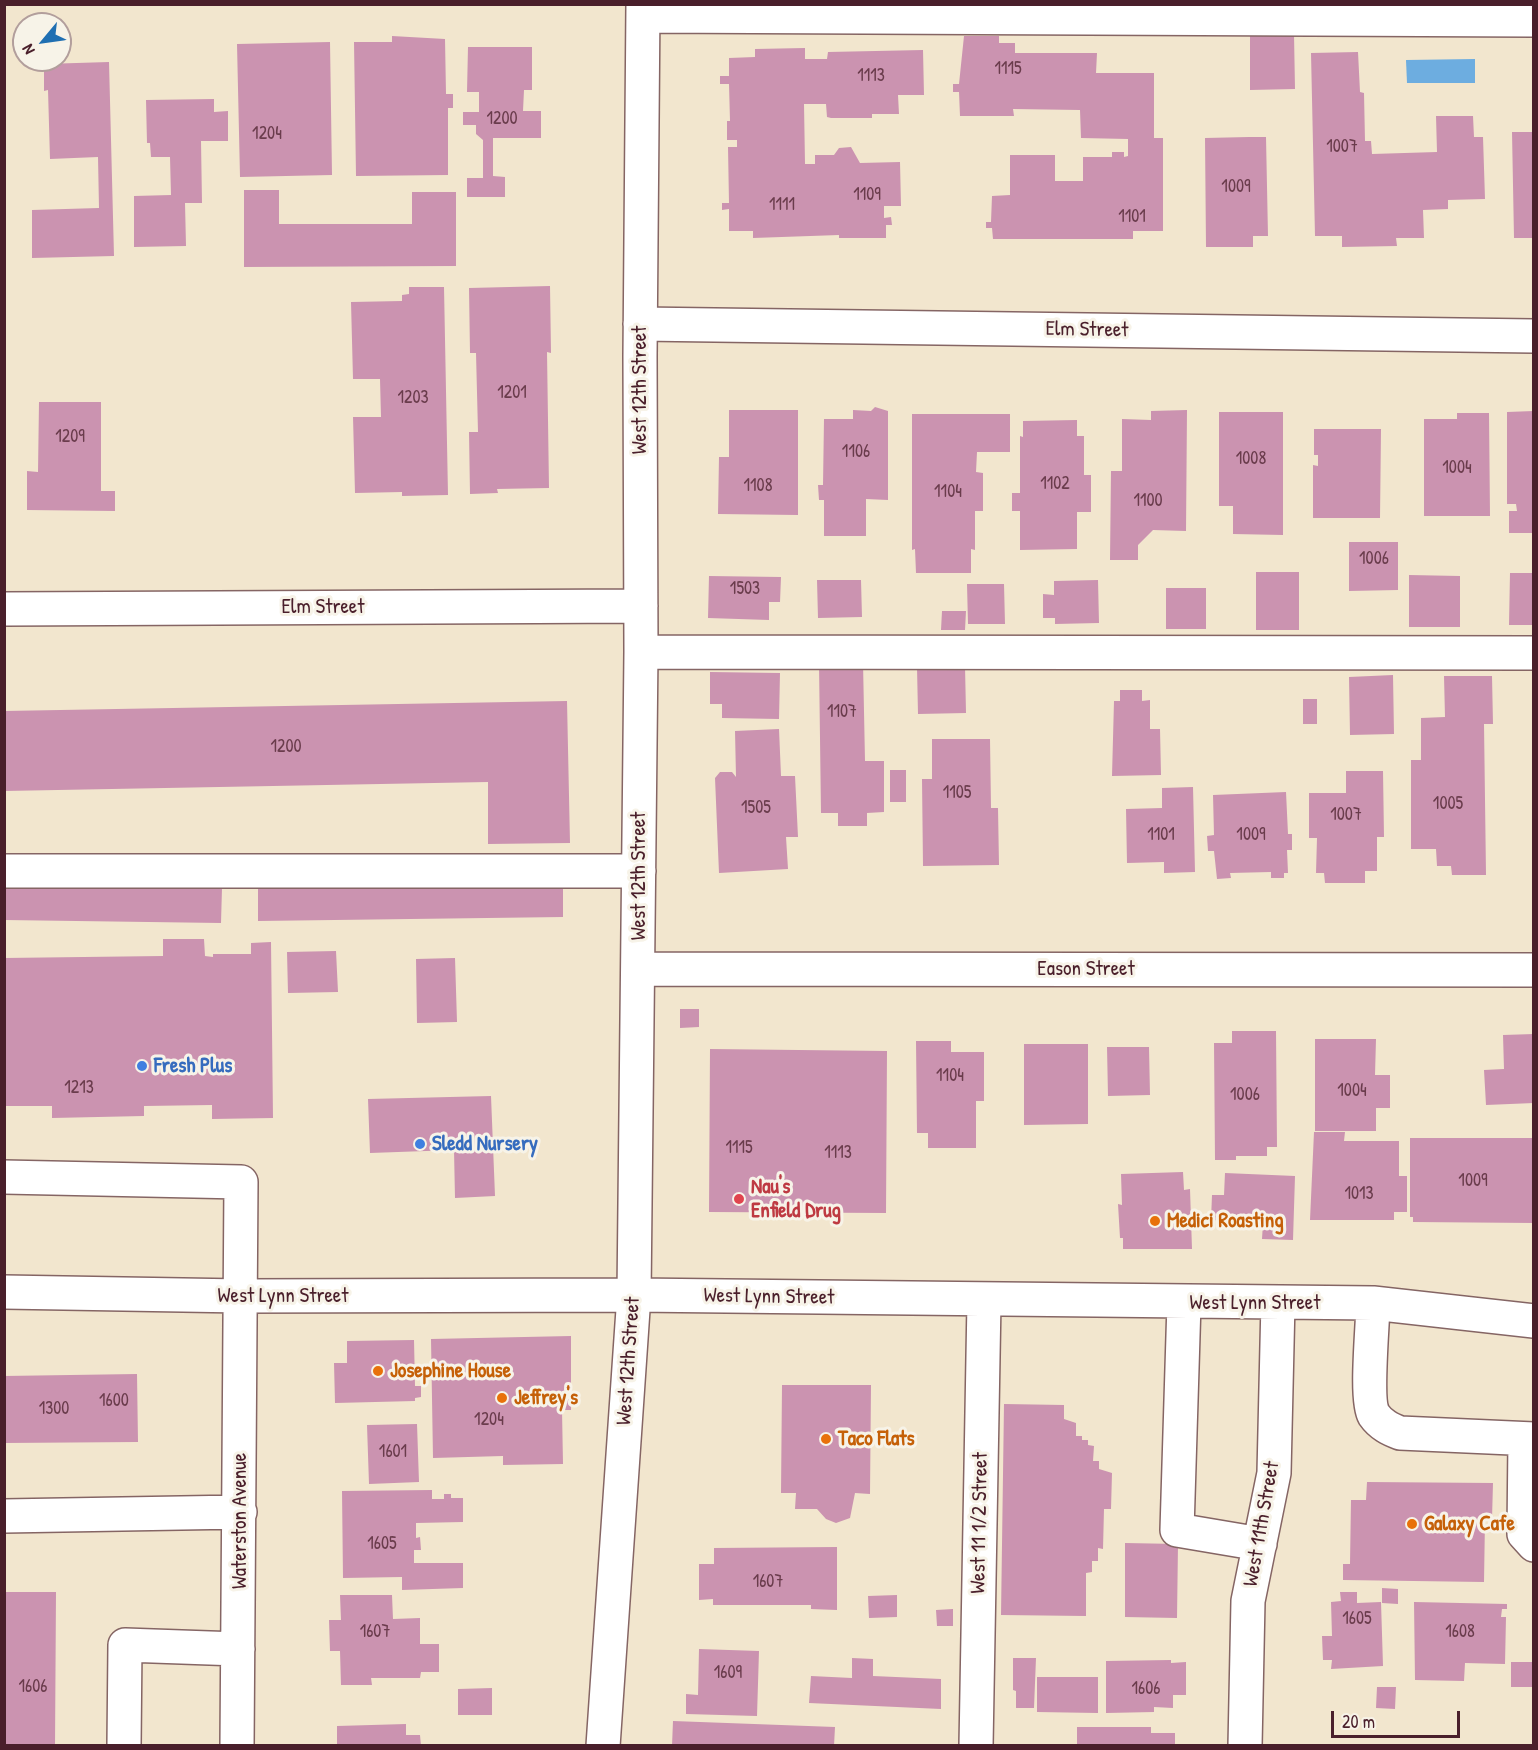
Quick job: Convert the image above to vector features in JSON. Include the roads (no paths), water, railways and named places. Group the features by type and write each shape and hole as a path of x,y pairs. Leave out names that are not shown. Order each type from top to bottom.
{"street":[{"path":"643,10 1533,20"},
{"name":"West 12th Street","path":"603,1746 634,1295 641,652 640,324 643,10"},
{"name":"Elm Street","path":"640,324 1533,336"},
{"name":"Elm Street","path":"4,609 641,606"},
{"path":"641,652 1533,653"},
{"path":"4,871 639,871"},
{"name":"Eason Street","path":"638,969 1533,970"},
{"name":"Waterston Avenue","path":"4,1177 241,1182 242,1296 237,1746"},
{"name":"West Lynn Street","path":"4,1292 242,1296 634,1295 1184,1303 1373,1303 1533,1321"},
{"name":"West 11 1/2 Street","path":"976,1746 984,1300"},
{"name":"West 11th Street","path":"1245,1746 1248,1601 1274,1473 1278,1302"},
{"path":"1184,1303 1177,1530 1260,1544"},
{"path":"1373,1303 1370,1393 1373,1413 1384,1426 1400,1433 1529,1439 1524,1534 1533,1545"},
{"path":"4,1516 240,1512"},
{"path":"124,1746 125,1645 238,1649"}],"water":[{"path":"1475,59 1475,83 1407,83 1406,60"}],"place":[{"name":"Fresh Plus","path":"142,1066"},
{"name":"Sledd Nursery","path":"420,1144"},
{"name":"Nau's Enfield Drug","path":"739,1199"},
{"name":"Medici Roasting","path":"1155,1221"},
{"name":"Josephine House","path":"378,1371"},
{"name":"Jeffrey's","path":"502,1398"},
{"name":"Taco Flats","path":"826,1439"},
{"name":"Galaxy Cafe","path":"1412,1524"}]}
